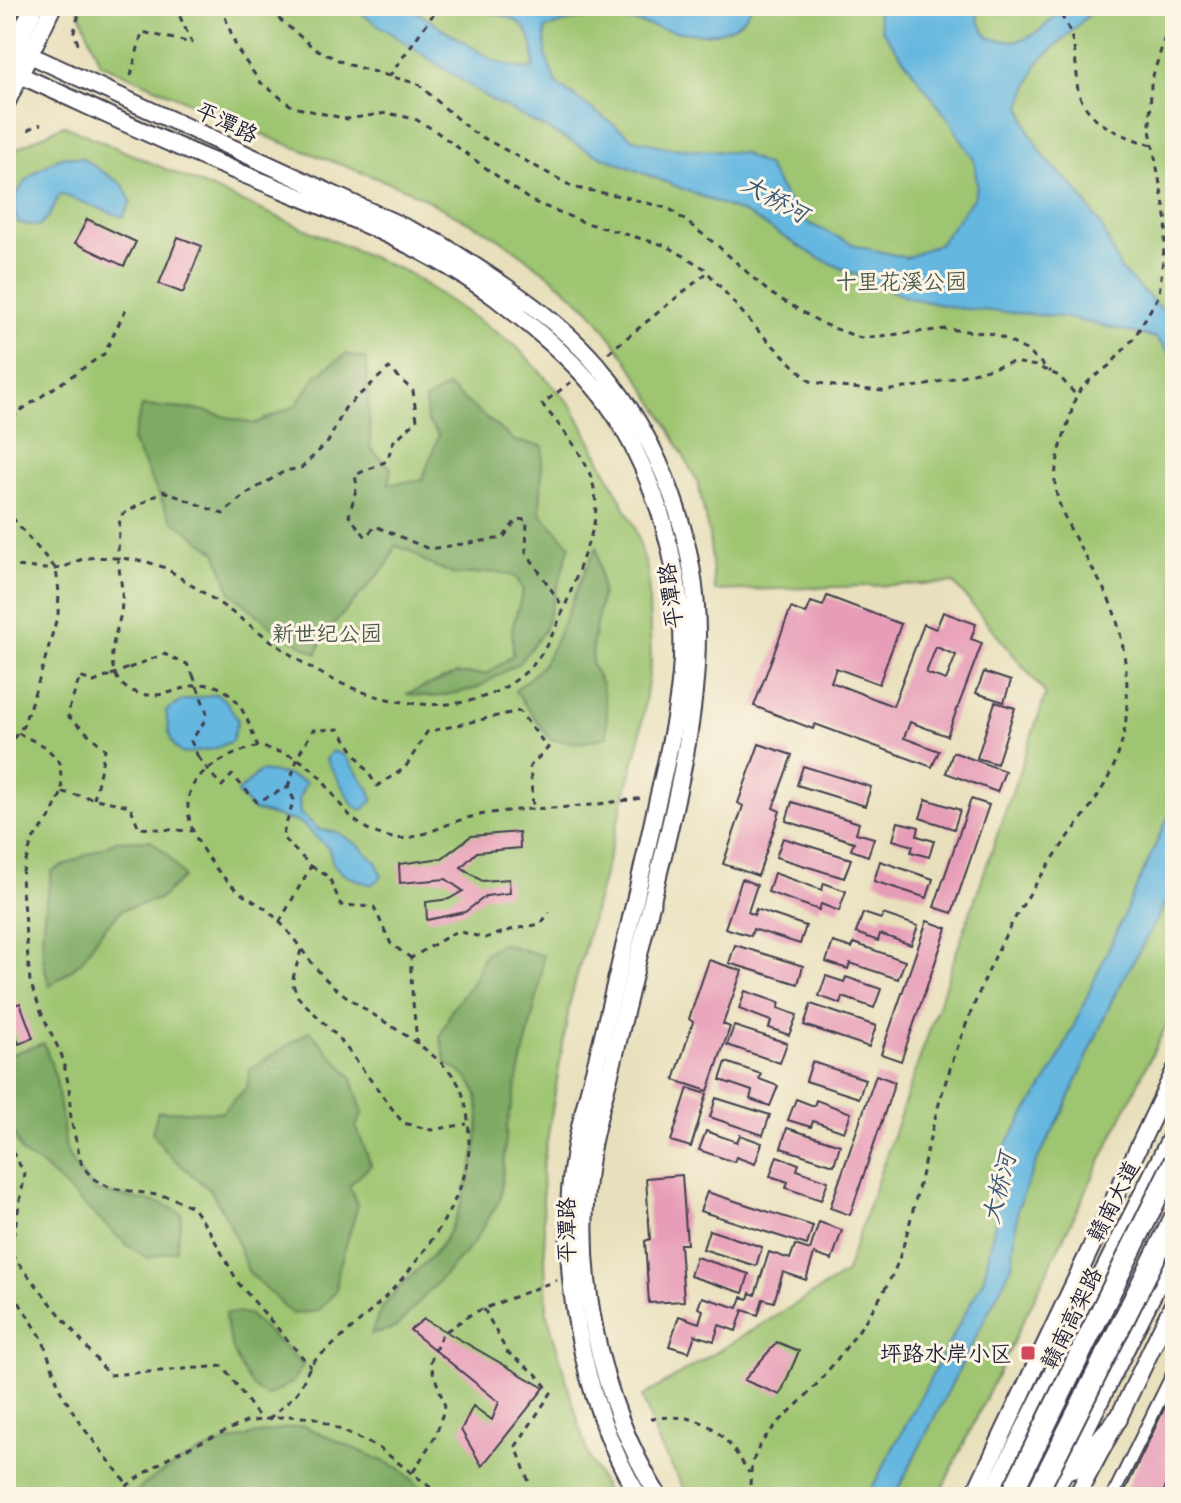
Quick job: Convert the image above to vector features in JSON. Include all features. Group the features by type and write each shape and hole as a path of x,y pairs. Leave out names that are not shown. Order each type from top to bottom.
{"highway":[{"name":"赣南高架路","path":"1010,1497 1175,1160"},
{"path":"1035,1497 1175,1217"}],"main road":[{"path":"6,104 16,49 34,6"},
{"path":"16,49 53,6"},
{"name":"平潭路","path":"16,49 439,243 504,286 556,325 596,363 633,411 674,501 684,533 693,587 697,632 694,681 681,783 590,1157 585,1229 592,1315 610,1392 639,1466 659,1497"},
{"name":"平潭路","path":"11,70 198,156 426,253 494,297 582,374 618,419 640,465 668,538 678,591 682,635 675,728 575,1153 569,1230 575,1315 593,1396 624,1472 639,1497"},
{"path":"973,1497 1000,1458 1175,1070"},
{"name":"赣南大道","path":"991,1497 1000,1458 1175,1131"},
{"path":"1054,1491 1175,1248"},
{"path":"1078,1494 1175,1300"},
{"path":"1054,1491 1118,1419"}],"street":[{"path":"1112,1497 1175,1369"}],"path":[{"path":"78,44 74,32 81,6"},
{"path":"131,76 142,32 192,43 175,6"},
{"path":"221,6 237,49 260,82 293,107 347,119 387,113 415,119 531,201 583,222 667,246 708,272 761,334 810,381 883,391 927,385 1014,362 1036,366 1054,374"},
{"path":"258,6 272,13 314,48 346,64 418,84 471,131 575,188 670,209 718,246 770,293 825,325 861,338 947,329 995,334 1026,350 1076,395"},
{"path":"389,77 439,6"},
{"path":"1053,6 1066,19 1072,38 1079,93 1091,114 1121,136 1153,145"},
{"path":"751,1497 749,1473 757,1451 771,1429 815,1387 872,1310 898,1262 920,1190 934,1121 965,1024 1003,941 1053,859 1087,815 1111,775 1124,728 1127,690 1123,656 1114,612 1065,519 1055,480 1076,395 1110,365 1134,338 1159,295 1167,222 1150,130 1151,82 1165,37 1175,23"},
{"path":"28,130 41,124"},
{"path":"596,363 708,272"},
{"path":"6,429 17,413 104,354 126,309"},
{"path":"258,747 238,703 216,686 195,685 156,697 133,692 117,678 112,650 122,611 118,559 120,516 163,491 223,514 243,496 285,471 301,468 328,442 345,408 389,368 413,391 417,420 393,442 387,461 355,475 357,486 349,516 366,537 375,526 429,549 503,538 517,519 527,520 526,552 563,607"},
{"path":"6,566 56,569 86,558 160,565 211,596 303,663 358,691 408,702 455,705 495,693 530,668 554,632 595,522 597,498 583,455 542,404 582,374"},
{"path":"6,507 56,569 59,592 58,614 40,677 18,733 6,748"},
{"path":"94,799 105,749 67,715 80,677 94,682 164,654 187,664 193,675 208,716 191,741 198,757 222,786 232,775 257,802 288,787"},
{"path":"411,958 391,944 374,907 341,905 329,877 311,866 282,837 294,800 288,787 298,758 313,730 339,729 377,786 405,768 427,732 519,711 548,748 530,766 533,807"},
{"path":"18,733 46,747 60,763 62,792 49,819 32,841 21,878 30,982 62,1056 69,1087 71,1120 82,1166 94,1179 111,1188 170,1197 192,1207 209,1230 239,1284 311,1367"},
{"path":"269,1419 297,1392 314,1361 400,1282 437,1230 461,1184 470,1147 466,1102 453,1075 417,1044 331,984 269,911 239,891 217,868 192,831 187,806 188,791 199,775 222,759 258,747 298,758 323,777 333,797 350,818 369,832 396,839 422,835 451,822 496,811 572,807 659,796"},
{"path":"62,792 130,806 139,828 192,831"},
{"path":"279,923 311,866"},
{"path":"411,958 457,931 485,938 541,924 549,912"},
{"path":"301,950 292,982 298,997 339,1038 403,1123 431,1130 467,1124"},
{"path":"411,958 410,987 417,1044"},
{"path":"6,1141 25,1174 10,1253 109,1375 223,1366 261,1420"},
{"path":"413,1472 436,1435 445,1406 430,1363 442,1334 484,1309 572,1275"},
{"path":"6,1282 42,1338 61,1392 82,1426 128,1485"},
{"path":"484,1309 507,1352 536,1374 551,1393 516,1446 530,1485"},
{"path":"120,1497 128,1485 172,1455 246,1422 289,1416 315,1418 379,1448 443,1497"},
{"path":"650,1419 674,1416 700,1420 719,1432 733,1447 749,1473"}],"green space":[{"name":"十里花溪公园","path":"77,6 1175,6 1175,1007 938,1497 689,1497 659,1444 642,1397 845,1274 1046,694 954,583 715,591 709,535 698,483 661,413 591,311 553,278 497,237 406,189 278,141 100,63"},
{"name":"新世纪公园","path":"63,125 408,273 516,346 573,407 635,527 648,573 651,661 639,742 570,1002 542,1171 547,1313 588,1455 609,1497 6,1497 6,154"},
{"path":"346,354 366,359 371,449 391,468 389,484 422,480 439,435 427,421 425,400 448,387 515,441 543,446 540,513 570,545 544,631 519,663 475,689 436,697 406,694 456,674 487,674 513,655 512,629 523,590 516,577 498,572 455,575 427,563 409,550 395,546 388,564 323,636 317,654 275,629 231,593 216,552 171,519 132,441 142,406 200,410 254,424 295,406 317,375"},
{"path":"597,547 602,593 592,665 602,685 607,737 580,743 551,740 515,691 543,664"},
{"path":"150,840 167,854 184,877 159,899 122,910 101,932 81,962 50,986 42,943 52,871 116,841"},
{"path":"501,943 543,956 539,988 507,1126 500,1200 472,1245 395,1328 371,1334 384,1305 443,1242 466,1189 476,1143 478,1102 471,1083 446,1063 440,1036 452,1009 473,982 484,954"},
{"path":"310,1031 351,1076 363,1113 356,1126 371,1165 349,1186 358,1205 339,1268 336,1291 318,1311 292,1314 248,1271 229,1222 211,1191 167,1153 152,1132 158,1111 222,1112 247,1087 250,1069"},
{"path":"44,1043 56,1079 66,1150 74,1166 96,1191 163,1204 182,1214 176,1250 148,1258 127,1245 42,1166 23,1154 6,1118 6,1056"},
{"path":"225,1313 248,1314 303,1365 293,1382 268,1396 251,1384 232,1347"},
{"path":"303,1426 399,1468 432,1497 129,1497 168,1469 210,1448 256,1434"}],"water":[{"name":"大桥河","path":"350,6 407,6 496,62 523,69 534,67 533,48 523,26 504,16 461,6 752,6 740,22 724,31 706,34 607,17 568,21 545,29 546,56 556,83 634,139 668,148 742,153 767,166 786,198 808,223 857,246 907,258 940,243 974,197 977,185 974,160 949,120 882,30 875,6 977,6 978,20 988,37 1012,41 1040,30 1064,6 1098,6 1037,64 1021,106 1030,133 1045,158 1075,188 1101,225 1121,270 1175,322 1175,359 1156,338 1063,317 956,308 905,297 817,257 748,215 593,153 491,100"},
{"path":"63,156 82,158 123,185 131,202 123,217 60,194 49,216 39,226 18,223 15,200 25,182"},
{"path":"216,694 226,701 238,720 232,741 214,749 183,754 172,741 166,711 182,701"},
{"path":"332,751 344,755 370,790 373,801 362,810 353,805 326,759"},
{"path":"260,771 284,774 306,782 299,798 300,813 320,830 337,832 359,846 377,863 382,877 371,885 344,875 333,864 329,849 301,823 253,810 237,793"},
{"name":"大桥河","path":"1175,802 1175,880 1160,914 1113,998 1065,1108 1036,1162 1018,1208 1012,1266 894,1497 867,1497 984,1278 995,1222 1000,1154 1055,1067"}],"building":[{"path":"87,219 136,242 124,266 75,243"},
{"path":"178,237 202,246 183,293 159,284"},
{"path":"827,596 901,624 879,684 836,668 831,682 893,706 924,624 936,629 943,612 976,624 971,639 982,643 947,736 910,722 904,738 939,751 932,767 815,724 813,729 754,706 791,608 806,614 811,602 823,606","holes":["936,647 956,655 946,680 926,673"]},
{"path":"984,672 1011,681 1004,702 976,693"},
{"path":"995,702 1015,708 997,764 977,758"},
{"path":"759,744 792,755 773,808 780,811 758,876 723,864 743,806 738,803"},
{"path":"953,752 1005,771 997,792 946,773"},
{"path":"803,766 871,787 865,806 797,785"},
{"path":"926,799 960,810 954,829 920,818"},
{"path":"971,799 989,805 952,913 934,907"},
{"path":"792,802 859,823 856,833 874,838 868,856 851,850 854,842 786,821"},
{"path":"898,822 919,827 917,836 934,841 929,857 911,852 913,846 893,840"},
{"path":"519,832 520,848 477,852 461,867 482,881 509,879 510,893 486,896 465,912 427,920 426,902 449,899 463,891 446,879 400,883 399,864 442,858 471,836"},
{"path":"783,838 851,859 844,878 776,857"},
{"path":"880,861 933,879 927,898 874,881"},
{"path":"774,873 822,890 824,883 846,891 839,911 821,904 819,910 768,892"},
{"path":"742,879 757,885 748,912 754,915 756,909 806,926 800,944 753,929 751,936 725,928"},
{"path":"863,913 881,919 883,914 918,926 911,945 880,934 878,941 856,933"},
{"path":"927,921 947,928 901,1061 881,1054"},
{"path":"833,942 852,948 854,943 905,961 898,979 850,963 848,969 826,962"},
{"path":"735,945 803,966 798,984 729,963"},
{"path":"709,960 742,971 723,1024 730,1027 708,1091 674,1080 693,1022 689,1019"},
{"path":"826,976 844,982 846,977 881,989 874,1008 843,997 841,1004 819,996"},
{"path":"745,991 780,1003 778,1008 797,1015 789,1035 769,1028 771,1021 739,1009"},
{"path":"20,1003 33,1038 19,1044 6,1008"},
{"path":"811,1004 876,1026 869,1047 804,1025"},
{"path":"734,1026 787,1043 780,1063 727,1045"},
{"path":"726,1062 761,1074 759,1079 778,1086 770,1106 750,1099 752,1091 720,1080"},
{"path":"812,1062 865,1079 859,1098 806,1081"},
{"path":"876,1075 895,1082 850,1215 830,1208"},
{"path":"688,1088 707,1094 691,1147 671,1141"},
{"path":"716,1098 770,1115 763,1135 710,1117"},
{"path":"796,1099 814,1106 816,1100 851,1113 844,1132 813,1121 811,1127 788,1120"},
{"path":"787,1128 840,1145 834,1165 781,1148"},
{"path":"706,1131 737,1142 740,1135 762,1143 755,1164 736,1157 734,1162 699,1150"},
{"path":"777,1156 799,1164 797,1170 828,1181 821,1200 786,1188 788,1182 770,1176"},
{"path":"682,1175 687,1244 680,1244 684,1301 649,1303 645,1241 650,1239 646,1178"},
{"path":"707,1192 813,1226 807,1245 700,1211"},
{"path":"819,1222 842,1230 832,1260 814,1254 806,1280 783,1272 774,1302 763,1299 758,1315 743,1310 736,1331 719,1325 714,1341 695,1335 689,1352 669,1346 679,1316 699,1323 703,1310 698,1308 702,1297 738,1308 742,1297 748,1299 750,1293 755,1295 769,1252 790,1259 795,1245 810,1250"},
{"path":"709,1230 762,1247 756,1266 703,1249"},
{"path":"696,1257 749,1274 743,1293 690,1276"},
{"path":"424,1319 544,1388 482,1466 461,1430 473,1406 492,1420 499,1402 410,1330"},
{"path":"777,1342 799,1351 780,1395 744,1380"},
{"path":"1175,1386 1175,1467 1161,1497 1122,1497"}],"place":[{"name":"坪路水岸小区","path":"1028,1353"}]}
